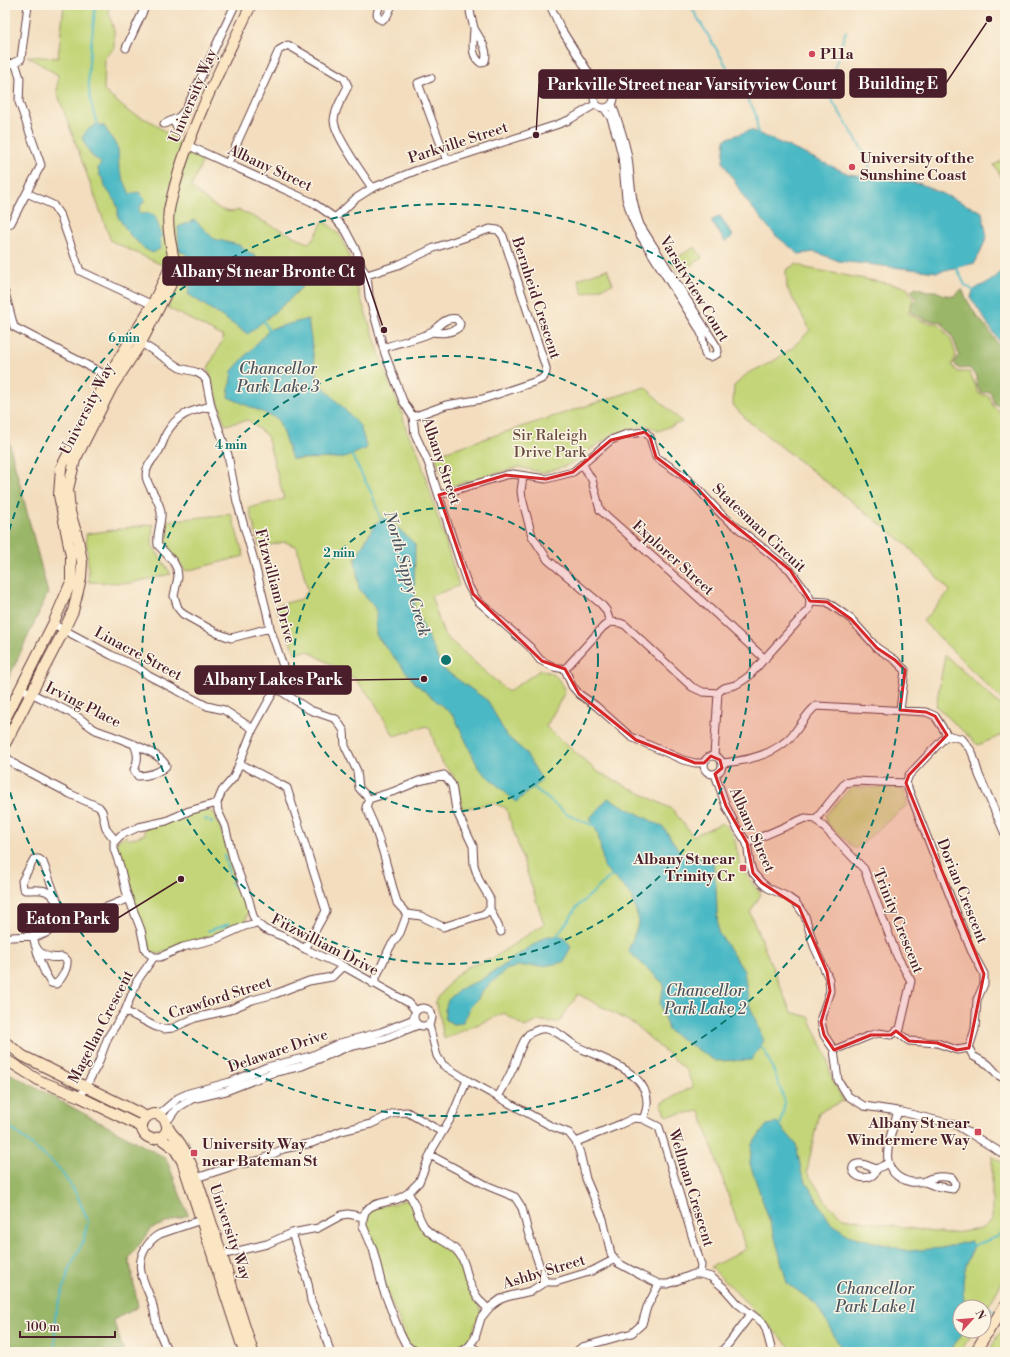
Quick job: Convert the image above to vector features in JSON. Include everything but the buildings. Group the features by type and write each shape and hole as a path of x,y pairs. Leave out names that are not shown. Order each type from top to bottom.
{"street":[{"path":"5,64 11,64 21,59 28,5"},
{"path":"126,48 146,5"},
{"name":"University Way","path":"164,124 179,117 186,109 235,5"},
{"name":"University Way","path":"5,744 64,630 73,611 78,591 82,562 78,539 70,512 68,489 75,460 112,387 156,306 168,272 171,249 168,216 187,145 203,105 251,5"},
{"path":"380,5 377,16 382,20 387,16 392,5"},
{"path":"470,5 474,28"},
{"path":"550,5 561,29 599,89"},
{"path":"228,163 279,50 288,45 344,78 348,86 336,111 334,122 337,133 372,188"},
{"path":"5,226 11,222 41,165 19,102 20,78 15,62"},
{"path":"431,78 415,84 446,161"},
{"path":"606,88 612,92 614,98 612,104 604,108 596,104 594,95 599,89 606,88"},
{"name":"Parkville Street","path":"335,218 355,199 372,188 402,176 556,125 569,120 596,104"},
{"name":"Varsityview Court","path":"612,104 624,137 628,159 629,198"},
{"name":"Varsityview Court","path":"604,108 608,112 618,140 632,218 640,235 663,266 700,325"},
{"name":"University Way","path":"173,120 179,131"},
{"name":"Albany Street","path":"187,145 312,202 326,210 335,218 349,236 367,274 368,296 384,348 403,401 413,417 416,434 428,462 467,583 479,602 530,647 540,660 554,667 565,669"},
{"path":"27,192 53,205 61,218 80,271 156,306"},
{"name":"Bernheid Crescent","path":"367,274 398,265 441,245 489,229 494,228 498,230 503,238 546,368 544,377 537,381 483,399 446,405 413,417"},
{"path":"5,292 14,327 108,376"},
{"path":"384,348 430,332"},
{"name":"University Way","path":"5,719 53,624 71,582 71,555 58,495 61,468 108,376 137,341"},
{"name":"Fitzwilliam Drive","path":"137,341 180,368 196,372 203,376 207,384 211,406 228,455 235,494 253,557 270,628 283,666 280,680 253,729 234,777 220,793 217,806 225,826 233,858 249,900 255,921 264,929 288,939 305,949 340,965 409,1003 416,1011"},
{"path":"211,406 191,411 177,419 167,434 160,449 149,464 146,475 148,483 155,493 161,514 157,534 158,545 173,561 177,569 178,577 174,596 178,608 183,614 218,634 230,638 270,628"},
{"name":"Statesman Circuit","path":"583,465 611,440 627,434 644,432 650,437 656,457 690,481 722,515 790,570 809,596 810,601"},
{"path":"439,495 506,475 513,474 546,479 573,472 583,465"},
{"name":"Explorer Street","path":"583,465 592,480 600,510 765,659"},
{"path":"524,476 521,491 532,536 548,560 601,604 606,610 610,622"},
{"path":"714,756 718,694 724,687 734,685 745,679 765,659 809,609 810,601 827,602 851,619 877,648 895,660 905,670 900,710"},
{"path":"704,763 695,763 683,760 631,737 591,701 579,694 572,686 565,669 603,627 610,622 620,623 625,625 692,687 704,692 718,694"},
{"name":"Linacre Street","path":"53,624 137,667 149,676 207,706 224,710 253,729"},
{"name":"Irving Place","path":"21,688 74,714 94,729 134,744 159,757 165,762 166,766 145,776 138,776 134,770 138,759 134,744"},
{"path":"276,688 310,710 336,718 344,732 345,746 357,771 359,788 369,799"},
{"path":"722,762 748,759 776,750 794,733 808,713 816,706 926,712 935,716 947,735 962,739 972,752 979,775 1005,834"},
{"path":"747,844 805,818 816,819 845,784 854,781 906,783 908,775 947,735"},
{"path":"5,756 17,766 70,794 97,805 101,810 105,824 117,838"},
{"path":"714,756 718,757 722,762 720,771 715,774 707,772 704,767 704,763 708,758 714,756"},
{"path":"5,763 17,766"},
{"path":"239,763 286,788 326,911 305,949"},
{"name":"Albany Street","path":"715,774 726,806 747,844 751,868 757,878 768,888 786,896 796,903 804,916 814,946 829,979 830,991 821,1022 824,1035 834,1050 838,1080 848,1096 864,1106 898,1111 956,1125 1004,1154"},
{"path":"369,799 395,791 419,781 444,776 452,785 456,810 473,846 474,866 479,880 490,899 490,910 501,932"},
{"name":"Dorian Crescent","path":"906,783 971,950 984,974 984,984 977,1000 975,1029 969,1048"},
{"path":"369,799 366,807 374,825 398,903 406,914 421,916 443,926 484,914 490,910"},
{"path":"217,806 189,811 166,821 139,827 117,838 114,849 129,898 141,930 145,949 152,956 159,957 182,947 216,939 255,921"},
{"name":"Trinity Crescent","path":"816,819 864,869 897,956 910,981 900,1029 896,1031"},
{"path":"58,904 52,895 46,891 37,889 25,890 23,888 22,881 35,859 39,859 43,862 63,916"},
{"path":"33,936 47,919 56,915 63,916 86,914 129,898"},
{"path":"373,984 390,947 400,933 406,914"},
{"path":"5,938 17,936 38,936 47,932 63,916"},
{"path":"33,936 35,945 39,958 49,980 51,984 56,984 60,980 66,967 67,960 62,957 47,957 39,951 35,945"},
{"name":"Magellan Crescent","path":"80,1097 98,1064 108,1037 125,1011 134,987 149,966 152,956"},
{"name":"Crawford Street","path":"125,1011 156,1027 171,1028 199,1017 229,1010 252,1000 275,994 309,981 332,976 340,965"},
{"path":"419,1008 424,1008 430,1011 432,1020 428,1025 424,1027 416,1022 416,1011 419,1008"},
{"name":"Delaware Drive","path":"151,1116 163,1111 178,1098 189,1093 230,1082 267,1066 310,1056 346,1041 416,1022"},
{"name":"Delaware Drive","path":"167,1125 176,1109 192,1099 226,1091 267,1075 302,1066 349,1047 384,1039 416,1022"},
{"path":"428,1025 437,1056 443,1065 467,1080 551,1126 569,1133 576,1142 586,1179 603,1219 609,1248 615,1259 623,1266 659,1284 668,1284 694,1274 711,1277 724,1288 738,1304 763,1323 772,1352"},
{"path":"498,1097 512,1071 524,1041 529,1034 539,1029 553,1030 580,1048 624,1068 634,1076 646,1095 647,1109 643,1119 634,1118 576,1142"},
{"path":"834,1050 871,1035 878,1033 891,1035 896,1031 909,1041 937,1043 957,1050 969,1048 973,1056 989,1065 998,1075 1005,1079"},
{"path":"5,1042 23,1056 85,1087 151,1116 162,1117 167,1125 165,1133 160,1138 154,1139 147,1137 143,1131 143,1122 151,1116"},
{"path":"5,1060 40,1081 80,1097 142,1127"},
{"path":"416,1352 406,1345 400,1333 383,1289 373,1249 363,1226 363,1217 368,1208 373,1205 395,1200 408,1193 419,1182 430,1155 452,1116 467,1080"},
{"path":"898,1111 888,1146 888,1163 898,1176 912,1182 923,1182"},
{"path":"192,1180 236,1165 261,1160 283,1149 312,1143 341,1131 371,1124 394,1113 407,1112 442,1132"},
{"name":"Wellman Crescent","path":"643,1119 659,1127 701,1265 700,1274"},
{"name":"University Way","path":"167,1125 184,1150 205,1219 253,1352"},
{"name":"University Way","path":"160,1138 168,1142 179,1155 192,1180"},
{"path":"430,1155 488,1186 516,1197 522,1208 528,1232 545,1282"},
{"path":"877,1169 888,1163"},
{"path":"408,1193 415,1202 420,1220 425,1227 432,1234 453,1246 460,1255 464,1262 474,1294 488,1309"},
{"path":"218,1256 267,1244 292,1232 318,1228 342,1215 348,1214 363,1217"},
{"path":"168,1352 157,1325 152,1303 140,1270 141,1255 154,1237 205,1219"},
{"path":"292,1232 308,1283 310,1301 324,1331 330,1352"},
{"name":"University Way","path":"218,1256 244,1352"},
{"name":"Ashby Street","path":"470,1345 475,1338 480,1320 488,1309 503,1298 531,1291 545,1282 556,1282 592,1271 615,1259"},
{"path":"576,1352 582,1347 632,1334 642,1324 647,1307 659,1284"},
{"path":"975,1352 1000,1312"},
{"path":"721,1352 751,1314"},
{"path":"400,1333 401,1352"},
{"path":"458,1352 466,1349 470,1345 479,1352"},
{"path":"406,1352 416,1352"}],"highlighted area":[{"path":"645,432 650,437 656,457 698,489 722,515 790,570 810,601 827,602 851,619 877,648 895,660 905,670 900,710 926,712 935,716 947,735 909,775 906,783 984,974 969,1048 957,1050 937,1043 909,1041 896,1031 891,1035 871,1035 834,1050 824,1035 821,1022 830,991 827,972 799,907 762,883 753,873 747,843 726,806 715,774 722,768 720,760 711,756 704,763 695,763 636,740 579,694 565,669 542,661 473,594 439,495 506,475 546,479 573,472 611,440"}],"green space":[{"path":"64,5 108,5 114,31 114,49 105,57 104,91 129,112 152,122 203,160 191,187 220,209 233,212 239,210 308,243 315,237 323,221 334,229 342,238 348,252 354,279 386,373 402,413 407,432 418,452 459,586 431,596 444,635 508,692 540,670 550,673 556,677 561,683 565,692 546,727 598,772 672,809 693,836 722,823 731,832 735,840 743,869 748,878 761,894 750,913 791,1012 809,1017 826,1054 831,1076 843,1101 819,1112 807,1172 827,1203 843,1218 946,1234 981,1229 992,1220 992,1156 1005,1164 1005,1277 992,1300 952,1299 952,1339 969,1339 960,1352 791,1352 791,1348 711,1267 746,1249 700,1111 667,1116 661,1103 693,1087 687,1071 634,1024 578,994 559,1022 538,1021 525,1027 504,1013 444,1039 440,1015 435,1002 455,976 467,967 493,958 544,924 506,808 493,803 462,809 453,775 440,760 430,729 427,726 394,736 373,700 354,678 308,651 295,653 275,606 301,599 308,591 297,547 285,542 260,547 249,508 284,499 267,436 248,420 225,425 208,368 224,337 168,308 177,272 111,241 57,92 58,75 27,56 58,58"},
{"path":"1005,159 1005,183 994,165"},
{"path":"695,247 702,258 679,272 671,261"},
{"path":"796,264 806,268 907,287 913,299 908,313 924,322 939,324 951,340 956,355 952,365 958,372 969,372 979,394 989,396 993,406 1005,416 1005,703 923,621 950,591 906,544 747,420 733,405 734,386 748,373 772,362 791,349 810,330 787,288 786,270"},
{"path":"607,269 613,284 583,294 578,279"},
{"path":"916,287 927,291 935,291 945,295 954,296 962,289 976,315 989,330 1005,356 1005,411 994,403 990,392 981,393 977,386 977,377 969,368 959,369 954,363 959,355 953,338 941,322 925,320 910,312 912,303 916,299 911,290"},
{"name":"Sir Raleigh Drive Park","path":"645,387 682,422 658,431 646,425 614,434 571,464 543,473 519,467 452,486 446,482 434,455"},
{"path":"5,427 48,593 5,686"},
{"path":"231,514 244,556 186,571 162,542 165,521"},
{"path":"153,524 152,545 171,574 130,583 89,582 86,534"},
{"path":"945,655 1005,709 1005,734 978,745 936,706"},
{"path":"851,787 903,788 907,805 855,849 826,822 826,815"},
{"path":"202,810 213,812 220,826 232,869 246,902 248,912 246,920 243,924 219,934 182,944 159,954 152,953 148,948 116,848 118,840 126,836 128,840 145,834 144,829"},
{"path":"5,1071 166,1158 188,1215 152,1228 129,1258 138,1307 113,1320 124,1352 5,1352"},
{"path":"404,1200 410,1202 418,1219 460,1259 473,1296 480,1307 481,1313 476,1322 471,1339 463,1347 448,1352 423,1352 412,1347 406,1340 388,1295 366,1227 367,1216 371,1210"},
{"path":"1005,1325 1005,1352 988,1352"}],"water":[{"path":"97,124 104,126 118,149 119,169 130,194 139,192 145,200 140,207 139,212 142,214 148,213 153,215 156,219 160,231 161,248 153,253 145,249 130,235 118,217 118,208 99,174 98,168 101,163 91,155 82,138 87,130"},
{"path":"751,130 849,174 921,184 982,212 987,237 975,263 937,272 839,261 815,252 799,254 775,235 745,199 723,162 725,139"},
{"path":"720,216 733,236 725,242 711,221"},
{"path":"195,220 214,239 239,245 264,263 288,258 305,284 288,301 248,334 188,294 193,259 179,250 178,227"},
{"path":"1005,266 1005,350 971,298 976,289 994,279"},
{"name":"Chancellor Park Lake 3","path":"308,319 317,380 360,426 367,448 345,458 292,459 278,419 228,397 232,371 270,329"},
{"path":"386,517 415,544 414,607 443,669 488,701 506,735 525,752 542,780 516,802 479,769 454,716 416,684 376,635 376,609 359,589 355,559 375,524"},
{"name":"Chancellor Park Lake 2","path":"608,798 663,827 681,853 713,862 718,932 744,971 749,1004 764,1041 751,1060 715,1061 668,1030 660,1003 664,984 628,951 639,922 631,895 604,867 598,834 590,818"},
{"path":"547,936 562,936 571,946 564,962 544,966 519,966 506,970 482,991 478,999 470,1006 462,1023 453,1024 445,1019 445,1010 448,1000 458,991 479,981"},
{"name":"Chancellor Park Lake 1","path":"778,1123 796,1144 802,1175 830,1222 848,1235 908,1251 942,1248 971,1241 974,1246 965,1269 963,1283 964,1299 952,1299 952,1339 958,1339 949,1352 852,1352 840,1346 816,1304 787,1283 774,1234 750,1164 752,1144 767,1125"}],"waterway":[{"name":"North Sippy Creek","path":"95,5 89,62 89,85 91,104 98,126"},
{"path":"690,5 727,67"},
{"path":"846,31 838,57 832,85 833,102 867,157 870,178"},
{"path":"731,73 754,110 758,135"},
{"name":"North Sippy Creek","path":"157,234 167,236"},
{"path":"956,267 965,285 974,291"},
{"name":"North Sippy Creek","path":"263,319 269,331"},
{"name":"North Sippy Creek","path":"351,454 372,494 382,522"},
{"name":"North Sippy Creek","path":"532,786 568,815 597,827"},
{"path":"224,855 229,874"},
{"path":"555,938 576,908 612,875"},
{"path":"231,882 233,886"},
{"path":"220,927 229,924"},
{"path":"208,931 218,927"},
{"name":"North Sippy Creek","path":"760,1045 766,1053 785,1102 780,1127"},
{"path":"5,1123 58,1167 77,1195 88,1221 83,1242 70,1267 55,1316 55,1352"},
{"path":"972,1246 997,1237 1005,1227"},
{"name":"North Sippy Creek","path":"992,1310 996,1312"}],"place":[{"name":"Building E","path":"989,19"},
{"name":"P11a","path":"812,54"},
{"name":"Parkville Street near Varsityview Court","path":"536,135"},
{"name":"University of the Sunshine Coast","path":"852,167"},
{"name":"Albany St near Bronte Ct","path":"384,330"},
{"name":"Albany Lakes Park","path":"424,679"},
{"name":"Albany St near Trinity Cr","path":"743,868"},
{"name":"Eaton Park","path":"181,879"},
{"name":"Albany St near Windermere Way","path":"978,1132"},
{"name":"University Way near Bateman St","path":"194,1153"}]}
